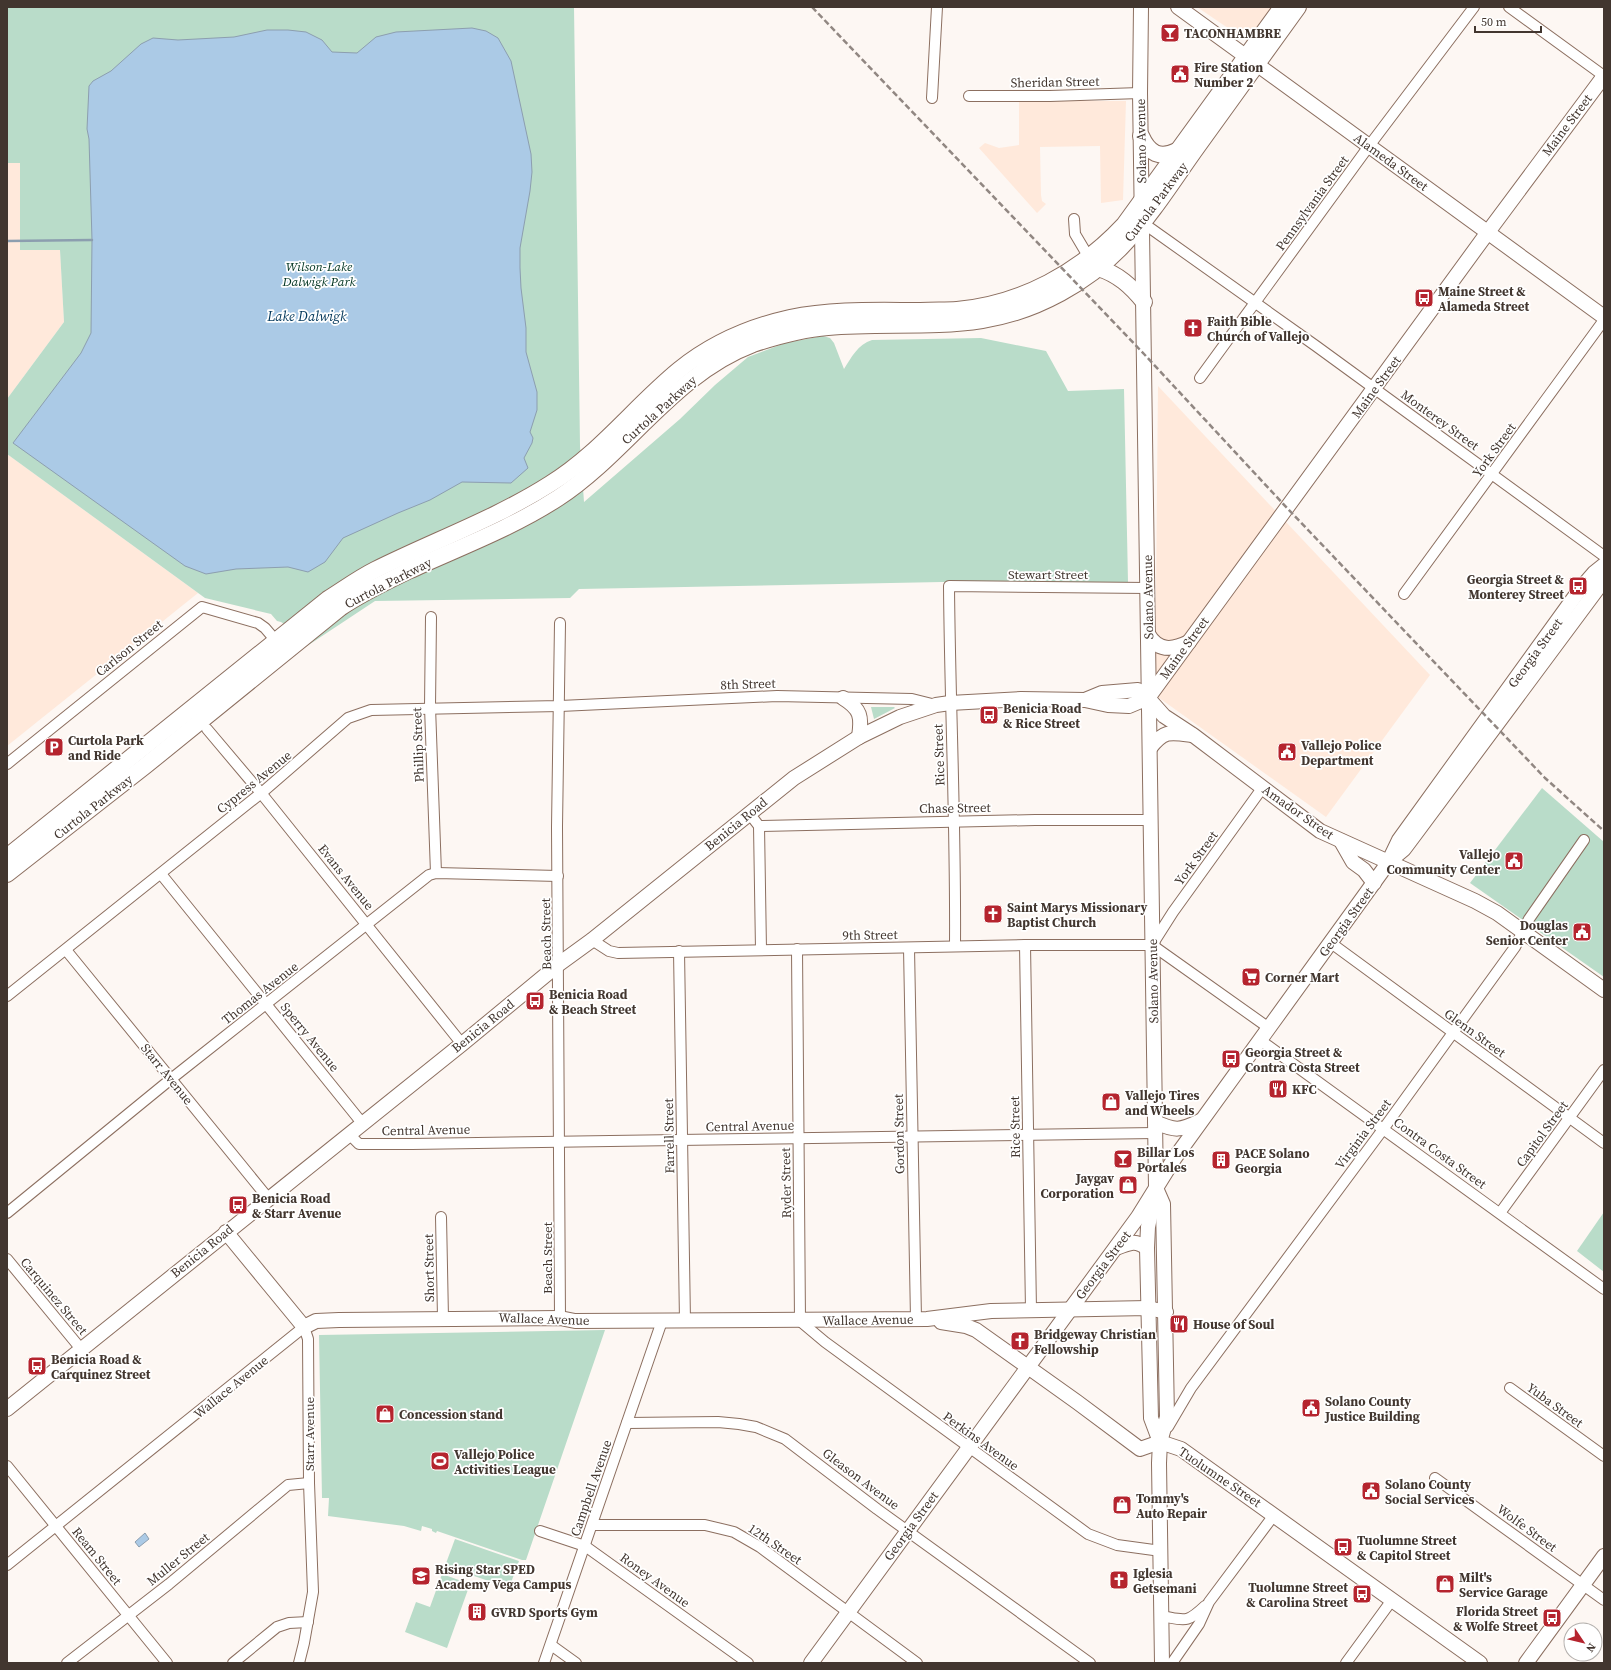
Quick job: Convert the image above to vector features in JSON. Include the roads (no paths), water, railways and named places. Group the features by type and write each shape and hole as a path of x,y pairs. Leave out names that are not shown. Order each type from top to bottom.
{"main road":[{"name":"Solano Avenue","path":"1141,7 1140,93 1156,1188 1148,1227 1147,1248 1151,1418 1160,1442"},
{"name":"Alameda Street","path":"1178,7 1604,317"},
{"name":"Curtola Parkway","path":"7,857 277,642 324,602 372,571 526,499 553,483 589,454 680,369 708,351 742,333 788,319 819,313 957,310 1006,300 1036,289 1066,273 1093,263 1125,244 1142,223 1251,61 1282,7"},
{"name":"Curtola Parkway","path":"7,874 145,766 349,601 375,587 517,521 545,506 590,474 675,394 698,375 728,356 751,345 792,332 827,327 953,323 983,320 1013,312 1042,301 1076,283 1142,201 1178,151 1251,61 1298,7"},
{"name":"Maine Street","path":"1148,698 1375,389 1488,232 1604,76"},
{"path":"1141,136 1145,146 1154,153 1169,155 1178,151"},
{"path":"1093,263 1122,279 1144,302"},
{"name":"Georgia Street","path":"811,1663 1116,1248 1138,1217 1172,1162 1201,1121 1374,884 1388,862 1399,840 1582,588 1594,573 1604,565"},
{"name":"Georgia Street","path":"1388,862 1404,849 1604,580"},
{"path":"1148,634 1150,638 1158,644 1168,648 1178,647 1191,640"},
{"path":"265,668 276,649 277,642"},
{"path":"843,698 854,704 859,712 861,723 859,737"},
{"name":"Amador Street","path":"1148,698 1164,716 1193,735 1320,830 1341,841 1475,901 1497,914 1604,990"},
{"name":"Benicia Road","path":"7,1409 268,1198 462,1044 559,964 592,940 749,813 794,778 859,737 900,717 943,704 1021,699 1084,700 1108,705 1129,706 1148,698"},
{"path":"1150,748 1157,739 1164,734 1176,733 1193,735"},
{"path":"1341,841 1353,862 1364,870 1374,884"},
{"path":"1155,1128 1187,1128 1201,1121"},
{"name":"Solano Avenue","path":"1156,1188 1163,1204 1166,1312 1167,1417 1160,1442 1162,1663"},
{"name":"Starr Avenue","path":"226,1232 304,1328"},
{"path":"1116,1248 1131,1242 1138,1242 1147,1248"},
{"name":"Wallace Avenue","path":"304,1328 316,1321 443,1318 560,1318 575,1321 800,1321 921,1319 991,1311 1031,1310 1148,1308 1166,1312"},
{"path":"986,1337 983,1322 991,1311"},
{"path":"921,1319 966,1326 986,1337 1028,1366 1140,1449 1160,1442"},
{"name":"Tuolumne Street","path":"1160,1442 1181,1449 1480,1663"},
{"path":"1526,1663 1604,1556"}],"street":[{"path":"932,98 937,7"},
{"name":"Pennsylvania Street","path":"1200,378 1369,146 1474,7"},
{"path":"1509,7 1604,76"},
{"name":"Sheridan Street","path":"969,96 1140,93"},
{"path":"1074,219 1075,234 1093,263"},
{"name":"Monterey Street","path":"1142,223 1375,389 1604,556"},
{"name":"York Street","path":"1404,594 1604,320"},
{"name":"Stewart Street","path":"949,586 1148,588"},
{"name":"Rice Street","path":"949,586 943,704 954,821 955,946"},
{"name":"Carlson Street","path":"7,764 202,606 234,617 258,623 265,628 277,642"},
{"name":"Phillip Street","path":"431,617 430,708 436,873"},
{"name":"Beach Street","path":"560,623 558,876 560,1318"},
{"name":"8th Street","path":"560,706 777,696 912,699 943,704"},
{"name":"Cypress Avenue","path":"7,996 261,793 348,718 371,710 560,706"},
{"name":"Evans Avenue","path":"207,729 261,793 462,1044"},
{"name":"York Street","path":"1152,945 1172,912 1263,787"},
{"path":"749,813 759,826 761,950"},
{"name":"Chase Street","path":"759,826 954,821 1151,820"},
{"name":"Virginia Street","path":"1160,1442 1183,1400 1384,1128 1515,947 1529,919 1584,840"},
{"path":"436,873 558,876"},
{"name":"Thomas Avenue","path":"7,1213 171,1079 429,875 436,873"},
{"name":"Sperry Avenue","path":"161,874 362,1123"},
{"name":"9th Street","path":"592,940 609,950 618,953 955,946 1152,945"},
{"name":"Glenn Street","path":"1331,943 1604,1143"},
{"name":"Rice Street","path":"1025,945 1031,1310"},
{"path":"1152,945 1269,1028"},
{"name":"Gordon Street","path":"909,948 912,1136 921,1319"},
{"name":"Ryder Street","path":"797,949 800,1321"},
{"name":"Starr Avenue","path":"66,950 268,1198"},
{"name":"Farrell Street","path":"679,951 685,1321"},
{"name":"Contra Costa Street","path":"1260,1040 1384,1128 1604,1289"},
{"name":"Capitol Street","path":"1500,1214 1604,1070"},
{"name":"Central Avenue","path":"349,1134 359,1144 1028,1135 1155,1128"},
{"name":"Short Street","path":"441,1217 443,1318"},
{"name":"Carquinez Street","path":"7,1259 81,1349"},
{"name":"Campbell Avenue","path":"544,1663 662,1321"},
{"name":"Perkins Avenue","path":"800,1321 825,1342 1088,1534 1117,1545 1161,1551"},
{"name":"Starr Avenue","path":"299,1663 308,1622 312,1592 309,1483 308,1339 304,1328"},
{"name":"Wallace Avenue","path":"7,1565 304,1328"},
{"name":"Yuba Street","path":"1510,1388 1604,1456"},
{"name":"Gleason Avenue","path":"627,1423 718,1422 756,1427 785,1439 908,1531 1090,1663"},
{"name":"Ream Street","path":"7,1466 166,1663"},
{"name":"Wolfe Street","path":"1435,1478 1604,1600"},
{"name":"Muller Street","path":"67,1663 169,1584 288,1485 309,1483"},
{"path":"1161,1616 1181,1620 1191,1619 1209,1602 1274,1515"},
{"name":"12th Street","path":"592,1525 705,1525 734,1532 760,1547 917,1663"},
{"name":"Roney Avenue","path":"540,1530 585,1546 748,1663"},
{"path":"1346,1663 1392,1600"},
{"path":"1172,1663 1199,1624 1209,1602"},
{"path":"232,1663 277,1627 289,1623 308,1622"},
{"path":"551,1645 576,1663"}],"water":[{"name":"Lake Dalwigk","path":"472,28 486,31 498,38 511,61 531,154 532,172 530,191 520,248 521,288 526,328 526,352 537,392 537,410 530,432 533,438 524,458 528,468 511,483 462,482 430,500 343,538 325,562 308,572 288,567 236,569 206,574 185,566 13,443 81,353 91,333 92,240 89,139 87,129 89,86 93,81 111,71 141,44 153,38 178,40 234,37 267,30 288,30 306,32 322,40 332,52 357,53 376,37 396,32"},
{"path":"145,1533 149,1539 139,1547 135,1542"}],"waterway":[{"path":"7,241 92,240"}],"railway":[{"path":"812,7 1144,354 1287,508 1545,778 1604,831"}],"place":[{"name":"TACONHAMBRE","path":"1170,33"},
{"name":"Fire Station Number 2","path":"1180,74"},
{"name":"Maine Street & Alameda Street","path":"1424,298"},
{"name":"Faith Bible Church of Vallejo","path":"1193,328"},
{"name":"Georgia Street & Monterey Street","path":"1578,586"},
{"name":"Benicia Road & Rice Street","path":"989,715"},
{"name":"Curtola Park and Ride","path":"54,747"},
{"name":"Vallejo Police Department","path":"1287,752"},
{"name":"Vallejo Community Center","path":"1514,861"},
{"name":"Saint Marys Missionary Baptist Church","path":"993,914"},
{"name":"Douglas Senior Center","path":"1582,932"},
{"name":"Corner Mart","path":"1251,977"},
{"name":"Benicia Road & Beach Street","path":"535,1001"},
{"name":"Georgia Street & Contra Costa Street","path":"1231,1059"},
{"name":"KFC","path":"1278,1089"},
{"name":"Vallejo Tires and Wheels","path":"1111,1102"},
{"name":"Billar Los Portales","path":"1123,1159"},
{"name":"PACE Solano Georgia","path":"1221,1160"},
{"name":"Jaygav Corporation","path":"1128,1185"},
{"name":"Benicia Road & Starr Avenue","path":"238,1205"},
{"name":"House of Soul","path":"1179,1324"},
{"name":"Bridgeway Christian Fellowship","path":"1020,1341"},
{"name":"Benicia Road & Carquinez Street","path":"37,1366"},
{"name":"Solano County Justice Building","path":"1311,1408"},
{"name":"Concession stand","path":"385,1414"},
{"name":"Vallejo Police Activities League","path":"440,1461"},
{"name":"Solano County Social Services","path":"1371,1491"},
{"name":"Tommy's Auto Repair","path":"1122,1505"},
{"name":"Tuolumne Street & Capitol Street","path":"1343,1547"},
{"name":"Rising Star SPED Academy Vega Campus","path":"421,1576"},
{"name":"Iglesia Getsemani","path":"1119,1580"},
{"name":"Milt's Service Garage","path":"1445,1584"},
{"name":"Tuolumne Street & Carolina Street","path":"1362,1594"},
{"name":"GVRD Sports Gym","path":"477,1612"},
{"name":"Florida Street & Wolfe Street","path":"1552,1618"}],"park label":[{"name":"Wilson-Lake Dalwigk Park","path":"319,274"}]}
